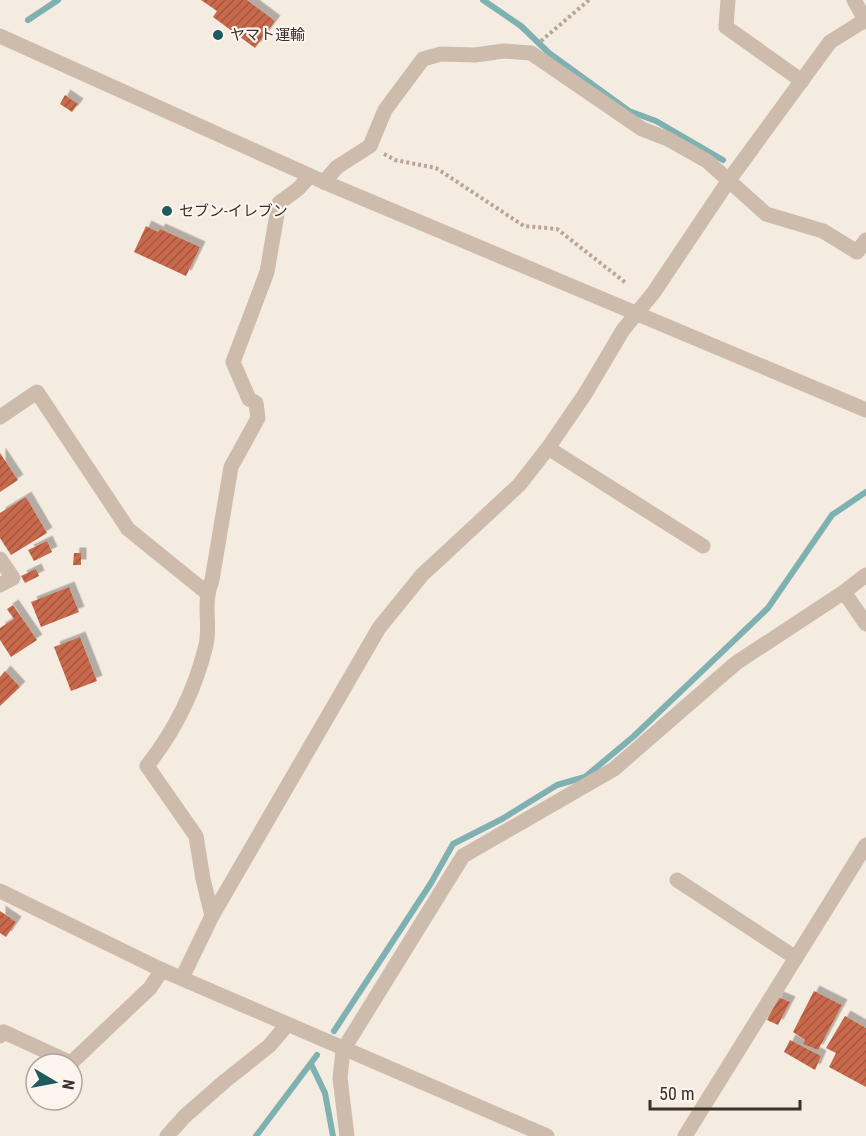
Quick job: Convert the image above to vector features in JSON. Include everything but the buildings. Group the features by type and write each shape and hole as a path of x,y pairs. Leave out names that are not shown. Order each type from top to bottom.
{"street":[{"path":"728,0 726,27 802,81"},
{"path":"182,978 212,916 379,628 422,574 519,485 548,448 635,314 654,292 729,180 830,42 865,21 854,0"},
{"path":"0,36 317,179 866,410"},
{"path":"212,916 196,836 147,766 164,745 184,711 207,643 207,593 212,580 231,467 258,418 256,403 249,399 233,362 267,272 279,203 370,146 385,110 423,59 441,54 475,55 504,51 531,53 642,129 707,161 766,213 823,231 858,252 866,240"},
{"path":"0,417 37,392 128,529 207,593"},
{"path":"548,448 703,546"},
{"path":"0,559 14,578 0,585"},
{"path":"347,1136 340,1078 344,1050 463,856 614,770 736,663 844,592 866,574"},
{"path":"844,592 866,624"},
{"path":"686,1136 866,845"},
{"path":"677,879 796,958"},
{"path":"0,891 162,970 547,1136"},
{"path":"0,1036 4,1032 71,1063 150,988 162,970"},
{"path":"167,1136 185,1116 269,1046 287,1025"}],"path":[{"path":"531,53 544,37 589,0"},
{"path":"370,146 395,160 436,168 524,226 557,229 626,283"}],"waterway":[{"path":"28,20 58,0"},
{"path":"483,0 521,26 549,53 629,111 656,121 723,160"},
{"path":"334,1031 431,883 453,844 502,819 557,785 585,777 634,736 768,608 832,515 866,492"},
{"path":"256,1136 317,1055"},
{"path":"311,1064 325,1093 333,1136"}],"place":[{"name":"ヤマト運輸","path":"218,35"},
{"name":"セブン-イレブン","path":"167,211"}]}
